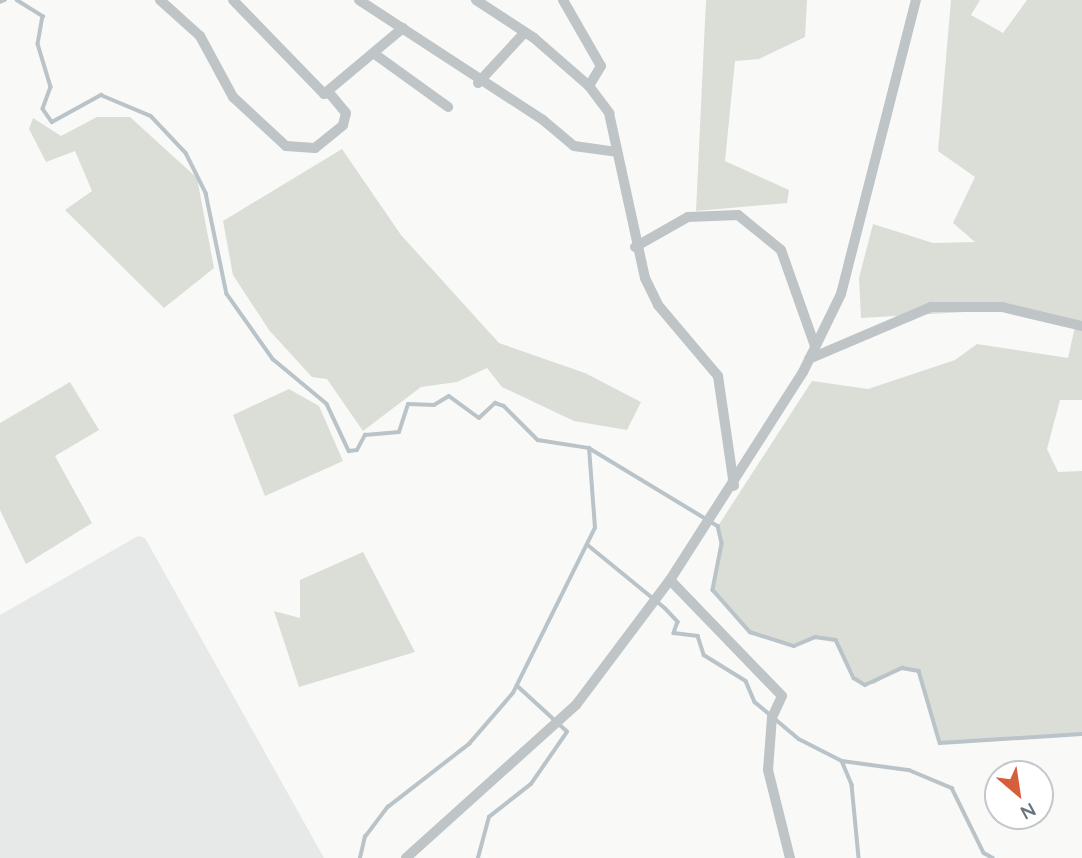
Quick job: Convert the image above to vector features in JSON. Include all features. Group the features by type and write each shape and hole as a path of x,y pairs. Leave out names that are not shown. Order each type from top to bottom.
{"street":[{"path":"160,0 200,36 233,97 286,146 315,148 343,125 346,113 328,93"},
{"path":"233,0 321,93 328,93 376,55 402,28"},
{"path":"359,0 478,83 543,120 574,146 617,152"},
{"path":"476,0 525,32 589,86 608,113 635,247 657,305 718,376 734,486"},
{"path":"563,0 601,66 589,86"},
{"path":"406,858 576,705 654,603 734,486 809,359 841,294 916,0"},
{"path":"478,83 525,32"},
{"path":"376,55 448,107"},
{"path":"635,247 688,217 738,215 780,250 815,346"},
{"path":"809,359 930,307 1002,307 1082,326"},
{"path":"670,580 782,696 772,717 768,770 790,858"}],"shaded area":[{"path":"706,0 807,0 805,37 759,59 735,61 725,161 789,190 787,203 696,211"},
{"path":"951,0 980,0 971,15 1003,33 1027,0 1082,0 1082,400 1060,400 1047,449 1058,472 1082,471 1082,734 940,743 919,671 902,668 874,684 859,683 836,640 815,637 794,646 750,632 713,590 722,544 718,526 812,381 868,389 955,360 977,344 1068,358 1076,322 999,310 861,318 859,278 873,224 933,243 975,242 953,223 975,177 938,151"},
{"path":"97,117 130,117 197,178 214,268 164,308 65,210 92,191 75,151 46,162 29,129 33,118 61,136"},
{"path":"342,149 401,235 499,343 585,373 641,402 627,430 574,421 502,387 487,368 457,382 421,387 363,431 327,379 312,377 269,330 233,275 223,221"},
{"path":"70,382 99,430 55,456 92,523 26,564 0,510 0,423"},
{"path":"289,389 319,406 343,461 265,496 233,415"},
{"path":"138,536 145,538 324,858 0,858 0,615"},
{"path":"363,552 415,652 299,687 274,611 300,618 300,580"}],"waterway":[{"path":"0,2 5,0"},
{"path":"17,0 43,16 38,44 51,87 43,109 52,122 101,95 151,116 186,153 206,193 227,294 273,359 327,404 349,451 357,450 365,435 399,432 408,404 434,405 449,396 479,418 495,403 504,406 538,440 589,448 718,526 722,544 713,590 750,632 794,646 815,637 836,640 854,678 865,685 902,668 919,671 940,743 1082,734"},
{"path":"360,858 365,837 388,807 469,744 513,693 595,528 589,448"},
{"path":"588,545 665,608 678,622 674,633 698,636 704,655 746,681 755,702 799,739 842,761 852,785 859,858"},
{"path":"478,858 489,817 531,784 567,732 517,686"},
{"path":"842,761 909,770 952,788 984,853 993,858"}]}
